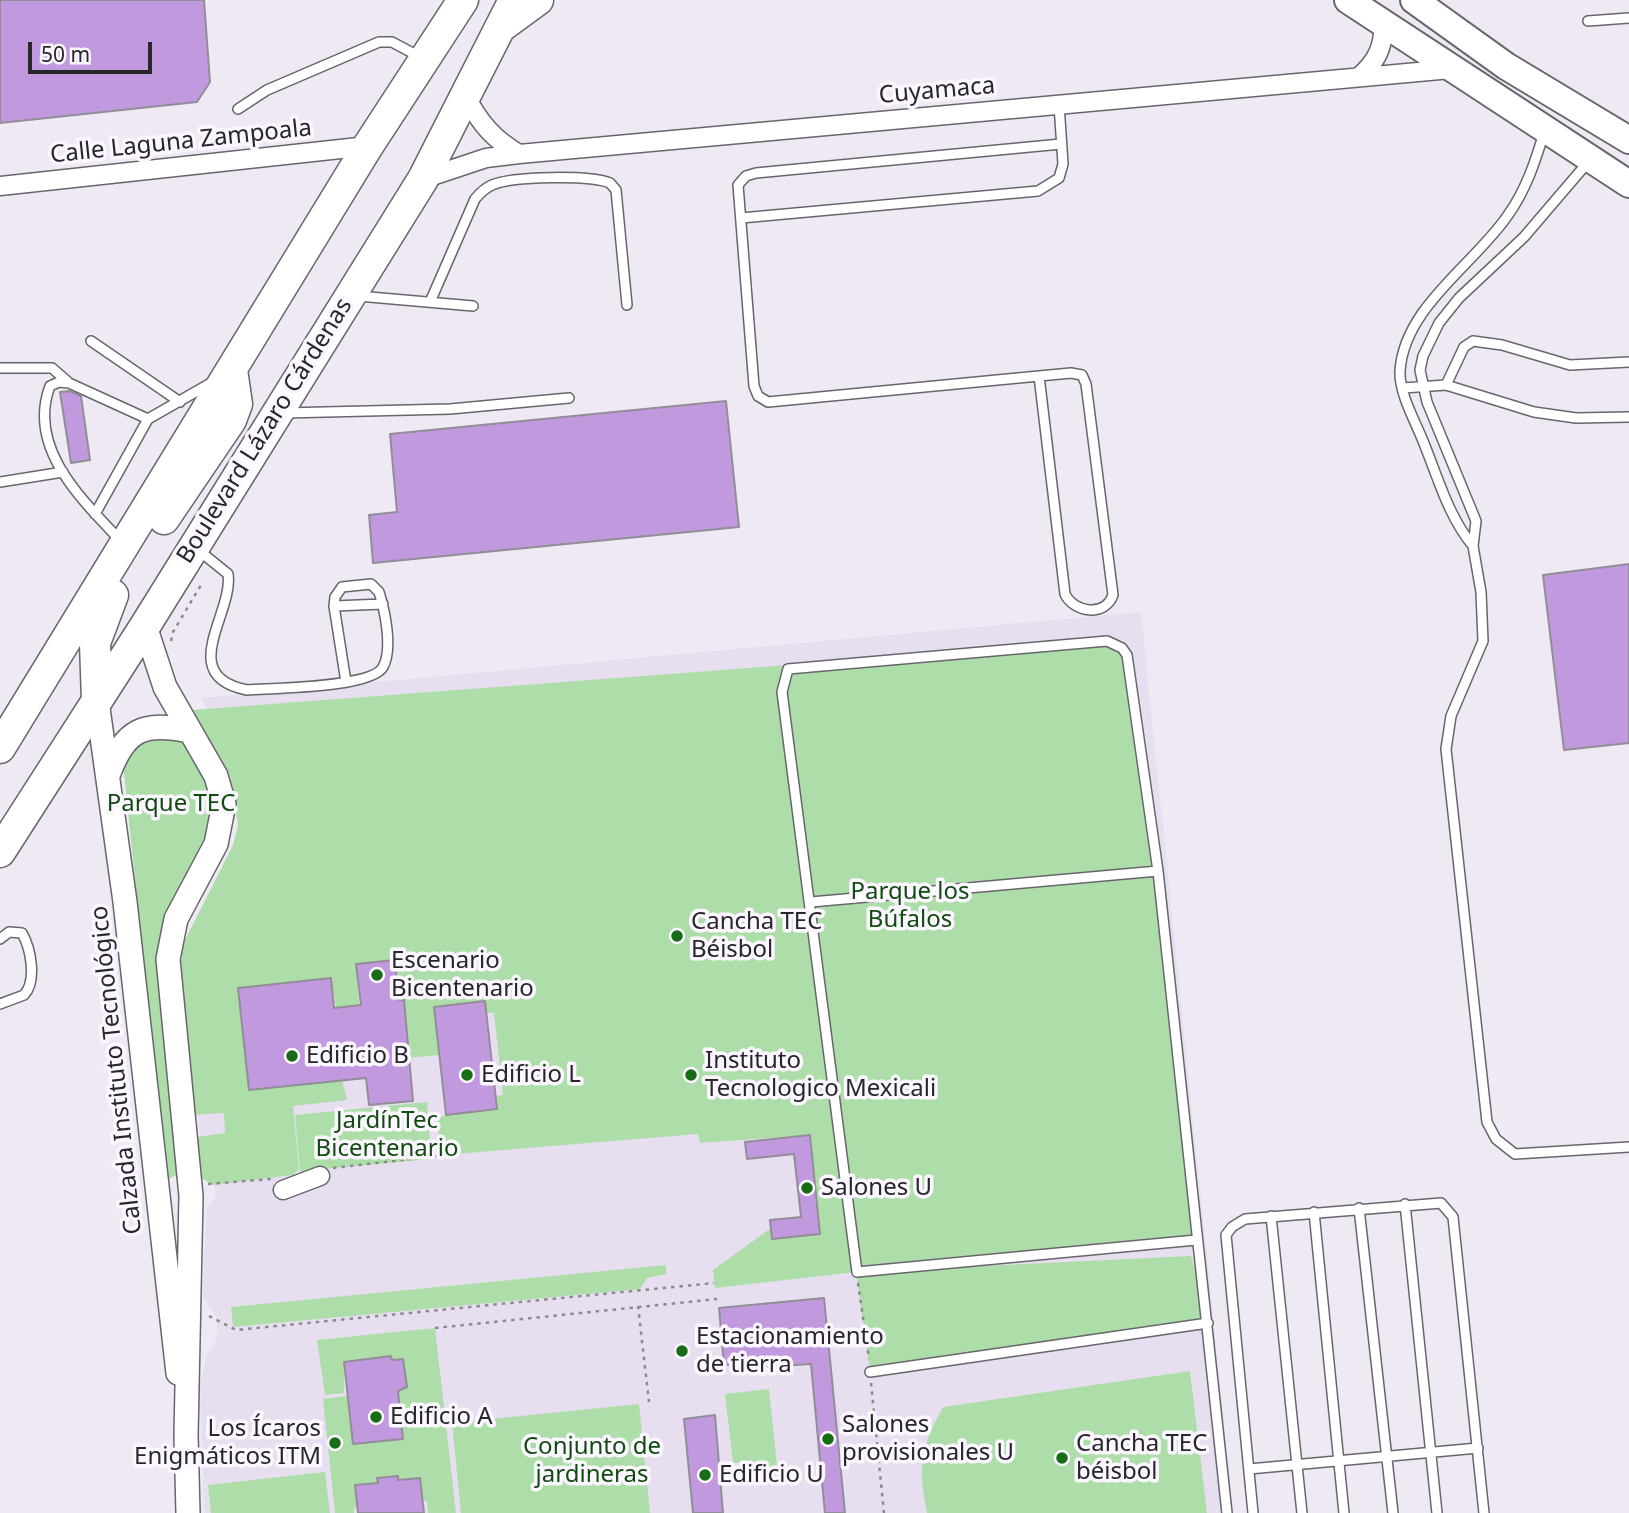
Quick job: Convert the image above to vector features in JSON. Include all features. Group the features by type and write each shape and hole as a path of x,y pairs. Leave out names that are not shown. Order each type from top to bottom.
{"main road":[{"path":"0,748 126,547 368,146 463,0"},
{"name":"Boulevard Lázaro Cárdenas","path":"0,852 145,626 423,179 514,0"},
{"path":"501,27 534,6 538,0"},
{"path":"1348,0 1629,184"},
{"path":"1414,0 1506,66 1629,140"},
{"path":"97,701 94,659 102,619 114,593 232,420 237,404 232,370"}],"street":[{"path":"1359,77 1374,63 1383,45 1384,24"},
{"name":"Cuyamaca","path":"423,179 475,161 519,155 1451,69"},
{"path":"466,97 480,122 497,141 519,155"},
{"name":"Calle Laguna Zampoala","path":"0,187 368,146"},
{"name":"Calzada Instituto Tecnológico","path":"145,626 165,687 216,776 224,804 216,844 176,919 168,949 195,1179 186,1435 188,1513"},
{"name":"Calzada Instituto Tecnológico","path":"97,701 186,1435"},
{"path":"108,775 117,751 131,734 160,728 189,731"},
{"path":"279,1184 323,1172"},
{"path":"156,1184 176,1189 195,1179"}],"lane":[{"path":"1588,21 1629,19"},
{"path":"238,109 267,90 379,42 392,42 423,59"},
{"path":"741,218 1038,191 1059,178 1062,164 1059,104"},
{"path":"1473,546 1457,526 1403,388 1400,372 1412,334 1444,288 1507,217 1533,168 1545,128"},
{"path":"1039,376 1065,594 1070,604 1081,610 1102,609 1111,602 1113,595 1086,384 1082,375 1072,373 1039,376 768,402 758,396 754,387 738,185 746,176 755,173 1061,144"},
{"path":"1590,160 1524,237 1459,298 1439,323 1423,356 1422,386 1476,521 1473,546 1480,592 1483,641 1451,716 1446,749 1487,1122 1496,1139 1515,1154 1629,1147"},
{"path":"430,302 475,199 484,189 494,184 528,180 590,179 610,183 616,190 627,304"},
{"path":"349,295 473,306"},
{"path":"91,341 180,402"},
{"path":"1446,385 1464,347 1474,341 1502,345 1570,365 1629,362"},
{"path":"0,368 52,368 69,383 148,419"},
{"path":"95,514 148,419 232,370"},
{"path":"69,383 59,382 50,386 43,402 44,427 50,453 95,514 126,547"},
{"path":"1403,388 1446,385 1534,412 1576,418 1629,417"},
{"path":"275,413 450,409 569,398"},
{"path":"0,482 64,472"},
{"path":"194,547 228,574 227,594 212,634 211,655 216,675 224,683 247,690 346,682 374,676 383,667 386,650 383,604 376,587 366,584 342,587 335,597 334,606 346,682"},
{"path":"334,606 383,604"},
{"path":"1196,1240 857,1272 782,692 785,674 796,666 1107,641 1122,648 1130,663 1158,871 1227,1513"},
{"path":"811,902 1158,871"},
{"path":"0,939 9,932 22,933 28,947 31,974 30,984 24,995 0,1003"},
{"path":"1253,1513 1226,1235 1232,1227 1245,1219 1441,1203 1453,1217 1484,1513"},
{"path":"1405,1205 1437,1513"},
{"path":"1359,1208 1393,1513"},
{"path":"1314,1212 1344,1513"},
{"path":"1271,1216 1302,1513"},
{"path":"870,1372 1208,1323"},
{"path":"1249,1469 1297,1462 1478,1448"}],"path":[{"path":"171,643 173,632 201,585"},
{"path":"323,1172 437,1156"},
{"path":"195,1179 213,1185 279,1184"},
{"path":"857,1272 884,1513"},
{"path":"206,1315 236,1330 714,1283"},
{"path":"435,1328 717,1299"},
{"path":"638,1306 649,1402"}],"shaded area":[{"name":"Instituto Tecnologico Mexicali","path":"1141,612 1233,1513 204,1513 200,1387 207,1354 218,1337 216,1317 203,1296 205,1237 207,1208 215,1198 214,1183 204,1175 184,974 249,836 220,735 201,698"}],"green space":[{"name":"Parque los Búfalos","path":"1107,641 1114,643 1130,663 1196,1240 879,1271 1191,1256 1208,1323 870,1372 856,1272 715,1288 713,1270 771,1228 773,1239 820,1234 810,1135 700,1143 698,1134 443,1155 436,1119 446,1115 497,1109 496,1096 503,1095 494,1013 487,1013 485,1002 434,1007 439,1055 409,1058 404,1000 394,960 356,964 361,1028 340,1031 331,978 238,988 249,1090 342,1080 347,1100 293,1106 299,1169 293,1175 213,1185 201,1178 196,1137 225,1133 224,1113 194,1115 181,964 183,944 233,845 238,825 230,777 192,710"},
{"name":"Parque TEC","path":"163,736 193,738 216,802 209,843 174,901 179,1174 166,1180 123,763 136,743"},
{"name":"JardínTec Bicentenario","path":"427,1102 431,1159 300,1171 295,1115"},
{"path":"666,1265 666,1274 647,1278 640,1289 233,1327 231,1307"},
{"path":"435,1328 456,1513 428,1513 427,1501 422,1501 398,1480 397,1476 377,1478 378,1483 356,1485 357,1507 354,1508 354,1513 335,1513 323,1399 348,1396 403,1439 398,1391 407,1387 403,1360 392,1360 391,1356 344,1362 344,1393 325,1395 317,1340"},
{"name":"Cancha TEC béisbol","path":"1190,1371 1207,1513 927,1513 922,1483 923,1458 925,1446 943,1407"},
{"path":"769,1389 778,1475 751,1478 750,1462 733,1463 725,1394"},
{"name":"Conjunto de jardineras","path":"639,1404 650,1513 461,1513 452,1423"},
{"path":"325,1472 330,1513 211,1513 208,1485"}],"building":[{"path":"0,0 204,0 210,82 197,102 0,123"},
{"path":"69,391 81,396 90,460 71,463 60,392"},
{"path":"726,401 739,527 373,563 369,515 397,512 390,434"},
{"path":"1629,564 1629,743 1564,750 1543,575"},
{"path":"395,960 399,1000 404,1000 413,1101 369,1105 366,1078 249,1090 238,988 331,978 334,1008 361,1005 356,964"},
{"name":"Edificio L","path":"485,1001 497,1109 446,1115 434,1007"},
{"name":"Salones U","path":"810,1135 820,1234 772,1239 770,1220 801,1217 794,1154 747,1159 745,1142"},
{"name":"Salones provisionales U","path":"824,1298 845,1513 825,1513 811,1364 764,1367 764,1362 724,1365 719,1308"},
{"name":"Edificio A","path":"391,1356 392,1360 403,1359 407,1387 398,1391 403,1439 353,1444 344,1362"},
{"name":"Edificio U","path":"715,1415 723,1513 693,1513 684,1419"},
{"path":"398,1476 398,1480 420,1478 424,1513 358,1513 355,1485 378,1483 377,1478"}],"place":[{"name":"Cancha TEC Béisbol","path":"677,936"},
{"name":"Escenario Bicentenario","path":"377,975"},
{"name":"Edificio B","path":"292,1056"},
{"name":"Edificio L","path":"467,1075"},
{"name":"Instituto Tecnologico Mexicali","path":"691,1075"},
{"name":"Salones U","path":"807,1188"},
{"name":"Estacionamiento de tierra","path":"682,1351"},
{"name":"Edificio A","path":"376,1417"},
{"name":"Salones provisionales U","path":"828,1439"},
{"name":"Los Ícaros Enigmáticos ITM","path":"335,1443"},
{"name":"Cancha TEC béisbol","path":"1062,1458"},
{"name":"Edificio U","path":"705,1475"}]}
